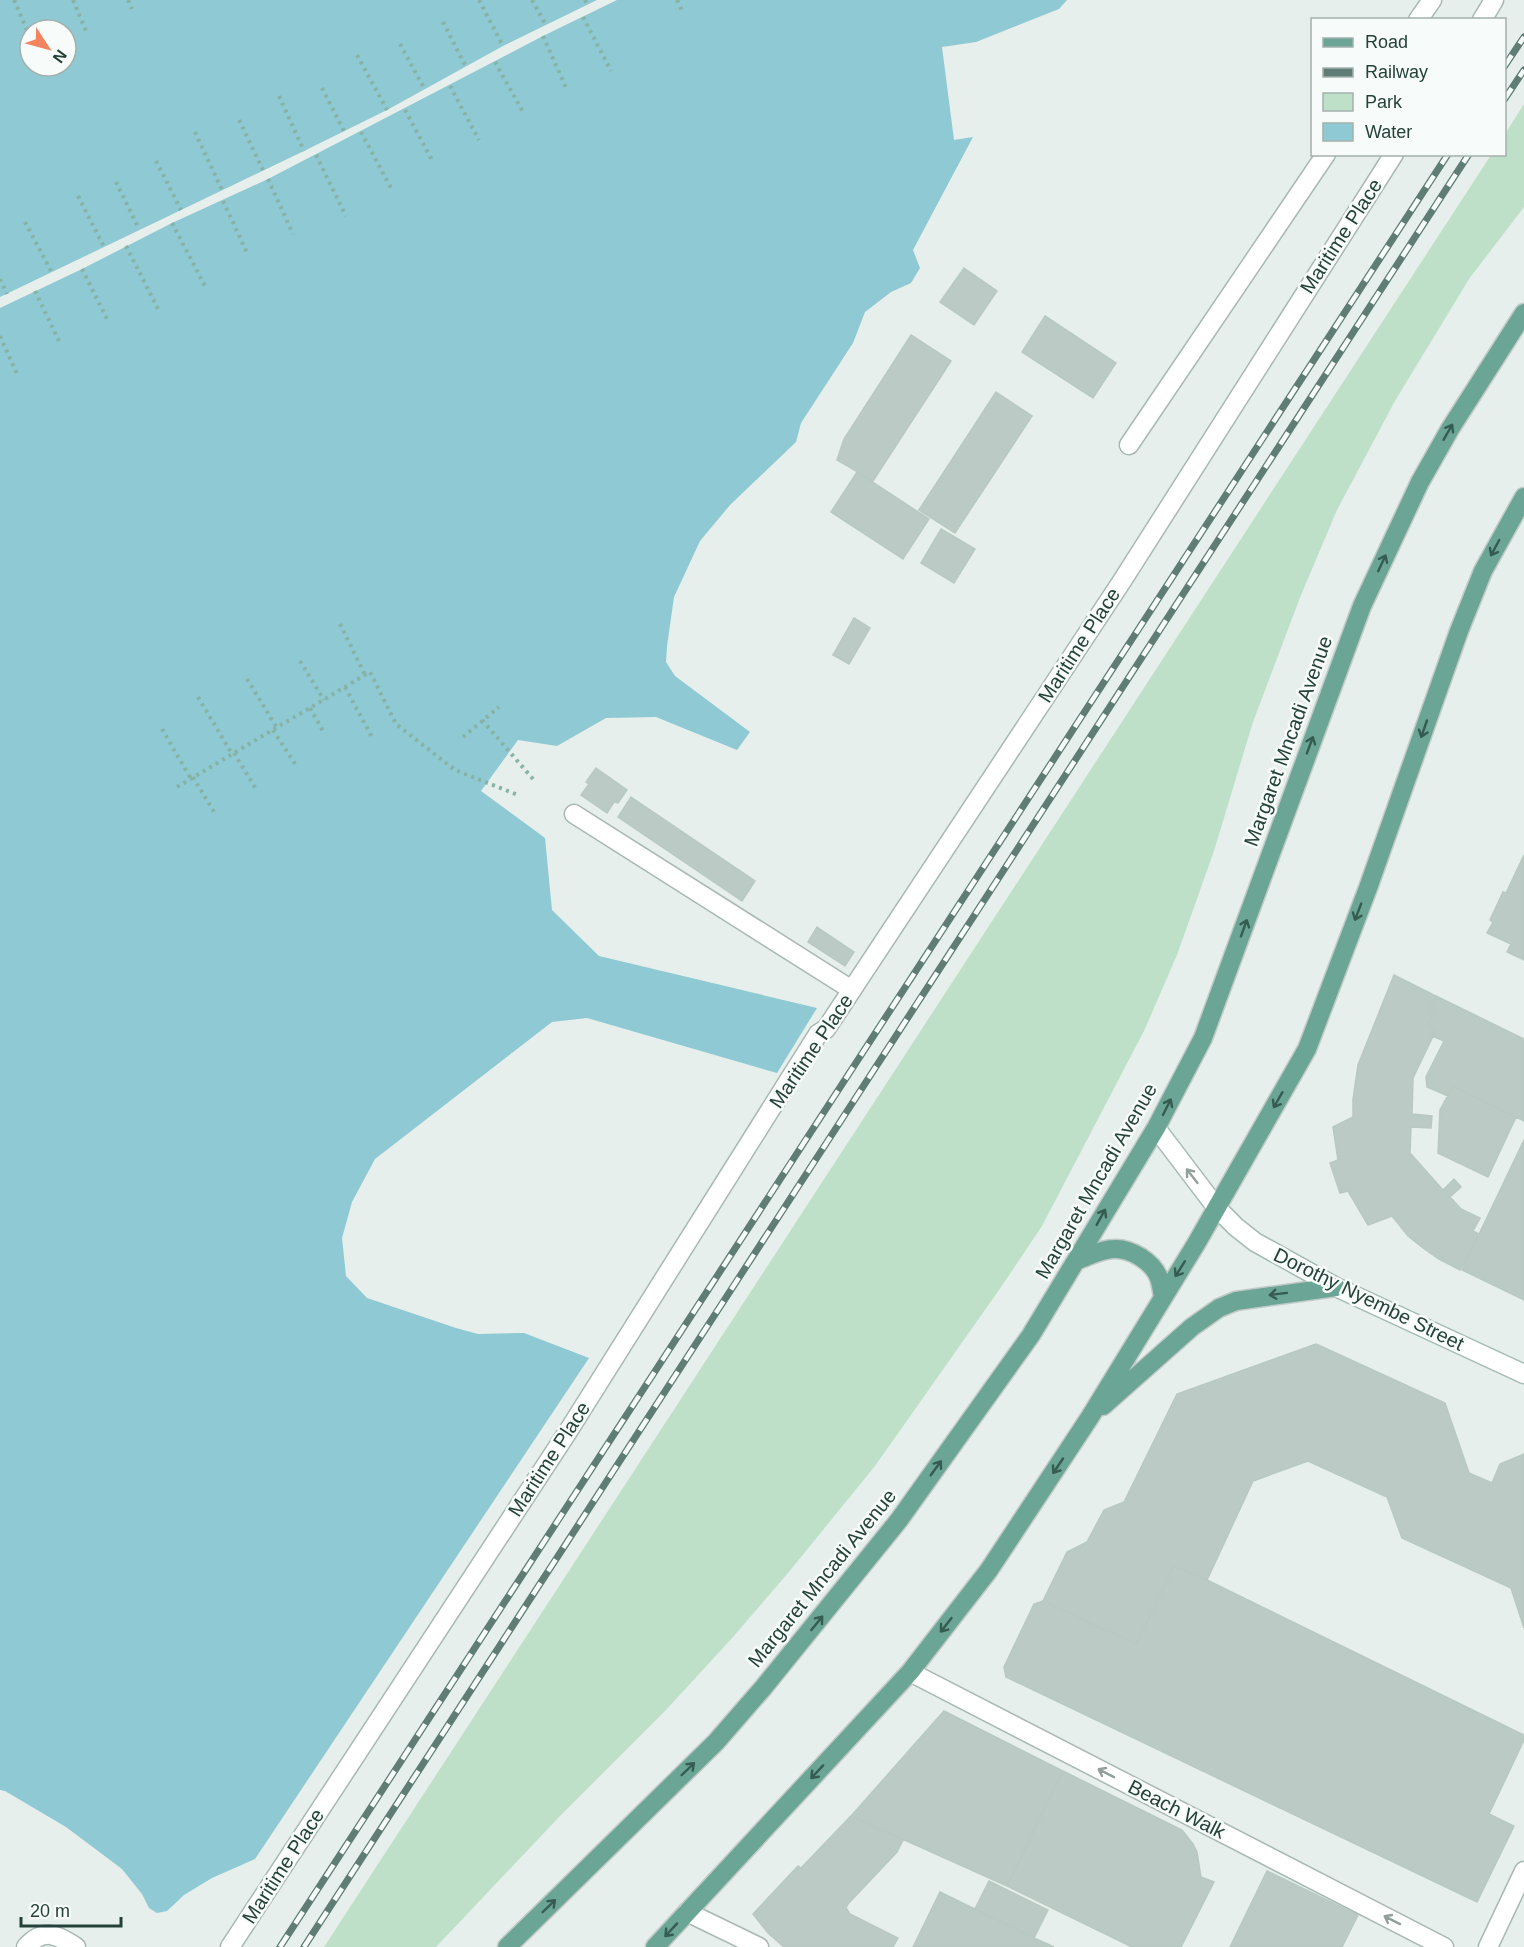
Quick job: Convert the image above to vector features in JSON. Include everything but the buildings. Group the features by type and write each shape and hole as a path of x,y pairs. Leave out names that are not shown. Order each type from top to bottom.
{"main road":[{"name":"Margaret Mncadi Avenue","path":"507,1947 716,1742 805,1638 899,1520 1032,1335 1156,1128 1203,1038 1362,606 1420,483 1450,429 1524,313"},
{"path":"655,1947 910,1672 988,1570 1090,1417 1163,1297 1307,1049 1372,877 1459,631 1483,571 1524,497"},
{"path":"1078,1260 1107,1250 1127,1250 1155,1270 1163,1297"},
{"path":"1090,1417 1192,1327 1219,1308 1236,1301 1336,1287"}],"street":[{"path":"1419,18 1432,0"},
{"path":"1483,18 1494,0"},
{"path":"1128,444 1325,156"},
{"name":"Maritime Place","path":"230,1947 567,1433 818,1034 826,1029 1122,580 1393,156"},
{"path":"574,814 852,990"},
{"name":"Dorothy Nyembe Street","path":"1156,1128 1216,1207 1255,1242 1336,1287 1524,1374"},
{"name":"Beach Walk","path":"910,1672 1444,1947"},
{"path":"1488,1947 1524,1871"},
{"path":"687,1912 759,1947"},
{"path":"26,1947 39,1936 49,1934 58,1936 76,1947"}],"path":[{"path":"14,0 22,18"},
{"path":"72,0 86,31"},
{"path":"128,0 132,9"},
{"path":"479,0 503,46"},
{"path":"532,0 546,26"},
{"path":"677,0 683,12"},
{"path":"583,17 611,70"},
{"path":"443,22 466,67"},
{"path":"543,36 567,90"},
{"path":"400,44 424,90"},
{"path":"357,55 387,110"},
{"path":"495,62 524,114"},
{"path":"450,86 479,140"},
{"path":"322,88 344,131"},
{"path":"279,96 304,151"},
{"path":"405,110 433,162"},
{"path":"239,120 263,170"},
{"path":"195,132 222,190"},
{"path":"361,132 391,188"},
{"path":"315,155 346,216"},
{"path":"156,161 181,210"},
{"path":"267,179 293,234"},
{"path":"116,182 139,229"},
{"path":"78,196 104,247"},
{"path":"223,201 248,255"},
{"path":"25,222 52,273"},
{"path":"172,223 204,286"},
{"path":"126,246 158,309"},
{"path":"82,269 108,321"},
{"path":"0,279 7,294"},
{"path":"35,291 60,344"},
{"path":"0,336 17,374"},
{"path":"340,624 365,675"},
{"path":"300,661 324,700"},
{"path":"177,787 370,672 396,724 455,770 518,795"},
{"path":"247,679 295,764"},
{"path":"345,687 373,739"},
{"path":"198,697 256,789"},
{"path":"463,737 499,707"},
{"path":"310,708 324,733"},
{"path":"482,720 533,778"},
{"path":"162,729 214,812"}],"green space":[{"path":"1524,104 1524,207 1469,279 1395,401 1337,510 1301,595 1253,722 1214,851 1177,955 1144,1031 1042,1226 875,1466 788,1573 666,1710 559,1817 436,1947 324,1947 1490,156 1506,156 1506,132"}],"water":[{"path":"0,0 1067,0 1059,9 976,42 942,47 954,140 973,137 913,250 920,268 911,283 891,292 865,312 853,343 801,423 796,442 730,505 700,541 674,597 666,662 675,676 750,732 737,750 656,717 606,718 557,746 518,740 481,791 545,838 552,910 599,956 817,1008 777,1073 587,1018 552,1022 375,1159 352,1202 342,1238 346,1276 367,1298 478,1334 524,1333 589,1358 255,1859 212,1878 184,1895 167,1911 157,1913 149,1908 142,1894 122,1869 66,1827 0,1790"}],"pier":[{"path":"597,0 617,0 268,179 172,223 0,308 0,297 387,110 503,46"}],"railway":[{"path":"1506,64 1524,37"},
{"path":"1506,97 1524,70"},
{"path":"280,1947 1447,156"},
{"path":"304,1947 1468,156"}]}
